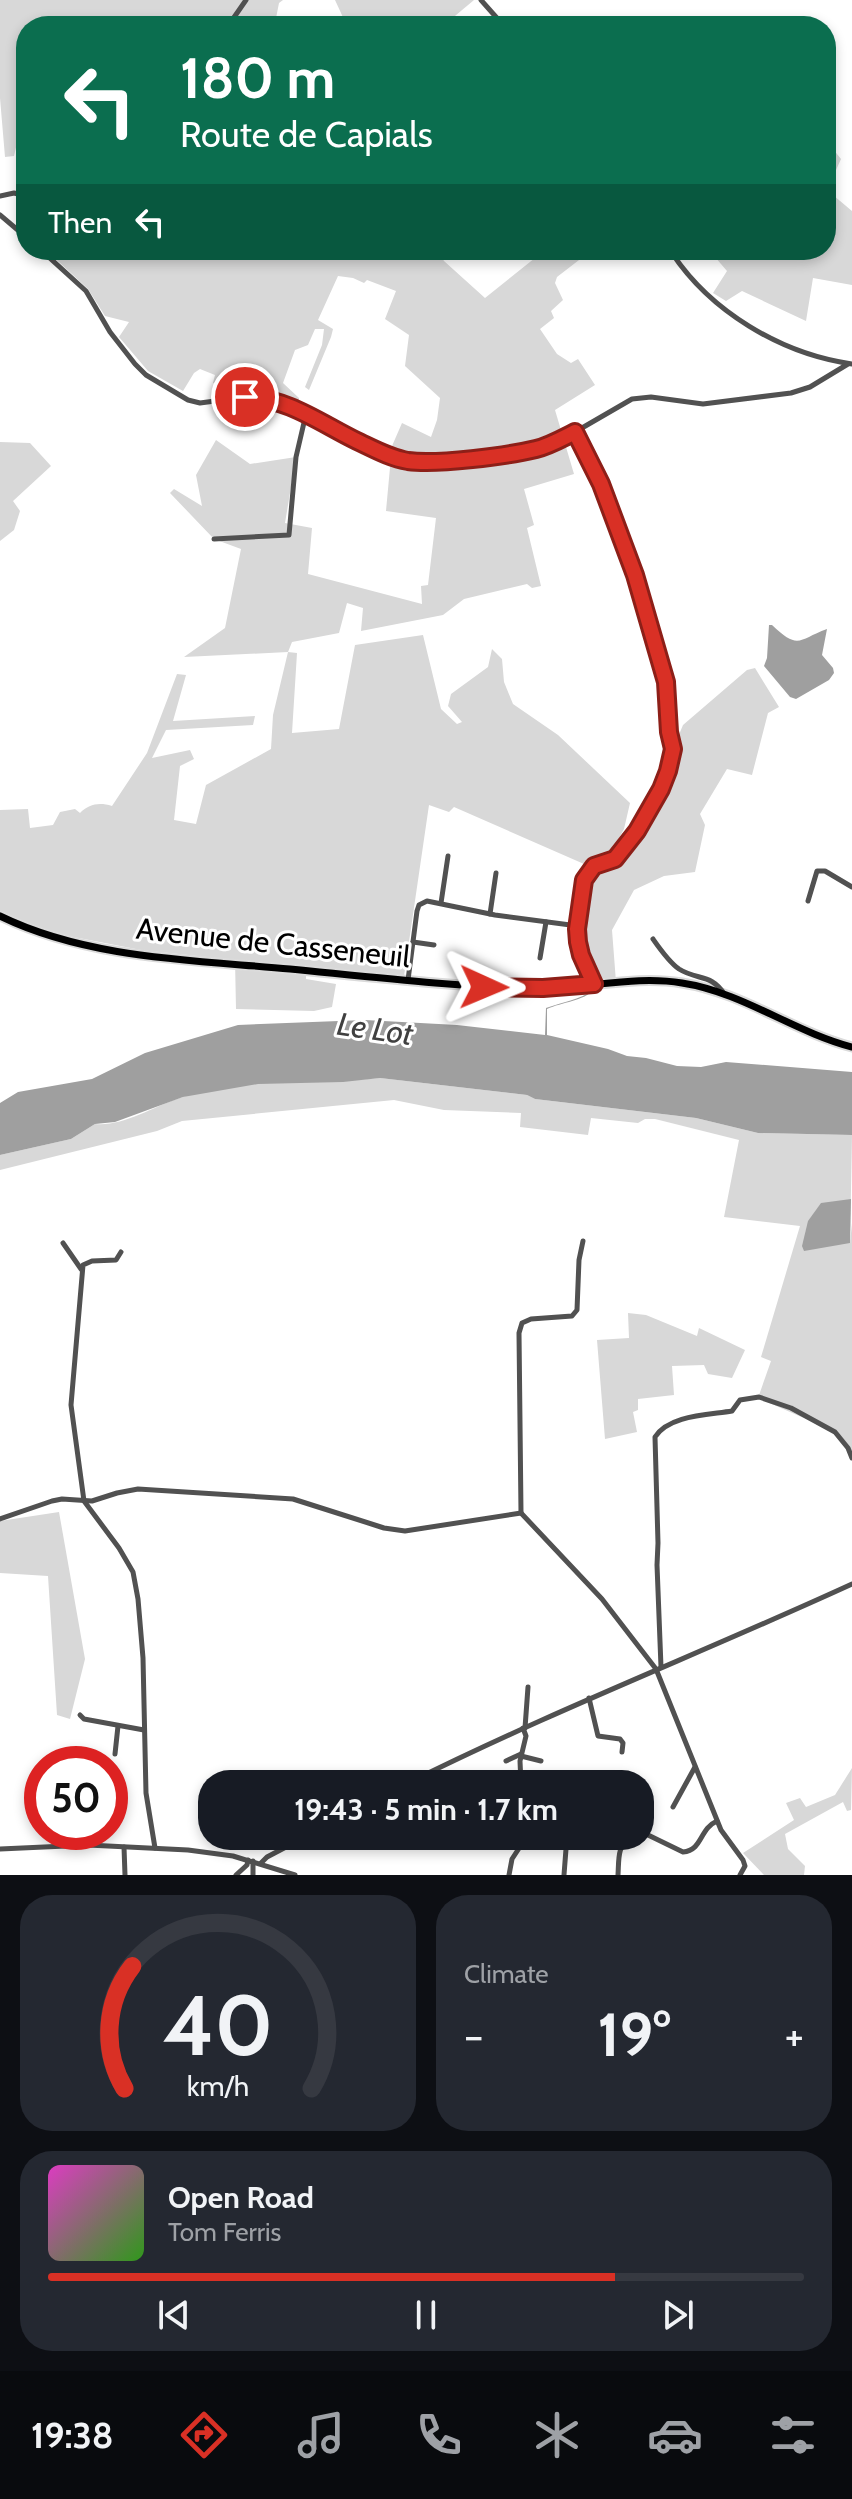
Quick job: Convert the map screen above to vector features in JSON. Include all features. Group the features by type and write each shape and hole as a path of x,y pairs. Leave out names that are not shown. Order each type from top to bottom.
{"main road":[{"name":"Avenue de Casseneuil","path":"0,916 31,931 103,950 486,988 543,988 650,980 685,983 726,995 827,1041 852,1047"}],"street":[{"path":"481,0 495,16"},
{"path":"0,215 16,229"},
{"path":"52,260 86,291 110,332 146,375 194,402 264,397 285,403 390,457 411,461 444,461 538,449 632,399 651,397 703,404 791,393 810,387 850,364"},
{"path":"677,260 699,287 745,323 789,348 850,364"},
{"path":"214,539 289,535 296,457 306,414"},
{"path":"575,432 601,484 635,575 666,682 673,749 661,789 637,831 615,859 594,866 584,880 578,926 581,955 594,984"},
{"path":"441,903 448,856"},
{"path":"808,901 817,871 825,871 852,887"},
{"path":"490,914 496,873"},
{"path":"408,980 419,905 427,901 490,914 578,926"},
{"path":"540,958 546,922"},
{"path":"653,939 679,969 706,977 718,984 726,995"},
{"path":"413,942 434,945"},
{"path":"583,1241 577,1310 572,1316 531,1319 522,1323 519,1333 521,1513 602,1599 658,1668 717,1821 743,1860 745,1866 740,1875"},
{"path":"63,1243 81,1270"},
{"path":"121,1252 116,1260 86,1263 81,1270 78,1337 70,1389 84,1501 133,1572 142,1630 146,1793 155,1848"},
{"path":"658,1668 655,1437 660,1429 671,1423 732,1411 740,1400 759,1397 791,1408 835,1432 852,1458"},
{"path":"0,1519 52,1501 84,1501 138,1489 293,1499 384,1528 412,1532 521,1513"},
{"path":"436,1770 589,1698 735,1638 852,1584"},
{"path":"521,1770 528,1687"},
{"path":"589,1698 598,1736 620,1739 622,1752"},
{"path":"80,1715 84,1719 144,1730"},
{"path":"116,1746 118,1726"},
{"path":"506,1761 522,1755 541,1761"},
{"path":"673,1807 695,1766"},
{"path":"654,1838 689,1852 695,1849 707,1826 717,1821"},
{"path":"0,1849 24,1847"},
{"path":"128,1847 215,1853 261,1863 295,1875"},
{"path":"124,1850 125,1875"},
{"path":"261,1863 280,1850"},
{"path":"509,1875 512,1859 518,1850"},
{"path":"564,1875 566,1850"},
{"path":"618,1875 619,1850"},
{"path":"236,1875 250,1861"},
{"path":"250,1861 253,1875"}],"shaded area":[{"path":"0,0 283,0 279,3 276,16 16,16 14,156 5,157 0,98"},
{"path":"335,0 474,0 455,16 342,16"},
{"path":"836,153 841,159 836,170"},
{"path":"836,198 852,211 852,285 813,278 806,321 742,291 726,301 713,293 727,271 718,260 836,260"},
{"path":"57,260 443,260 485,298 532,260 579,260 557,277 555,283 563,300 551,311 554,318 540,329 557,354 571,363 578,359 595,385 555,410 574,474 524,489 534,525 527,528 541,586 532,588 527,584 464,599 443,615 361,631 363,608 347,603 339,633 292,642 288,652 184,657 225,628 241,549 214,539 170,493 174,489 202,506 196,475 216,440 250,464 296,457 285,523 312,528 308,574 422,604 421,586 428,585 436,518 386,511 392,446 402,423 431,437 440,398 405,366 409,335 385,319 396,291 367,280 364,283 338,276 318,320 333,329 309,390 305,387 322,345 324,329 315,329 308,345 295,350 283,383 299,398 299,406 273,389 225,395 221,385 213,383 215,375 200,369 183,391 148,371 119,337 129,322 105,316 88,289"},
{"path":"0,442 30,443 51,466 13,501 20,511 14,530 0,541"},
{"path":"423,635 441,709 457,724 462,722 448,706 451,694 488,667 492,649 502,659 504,682 513,704 558,735 630,803 624,829 610,854 584,864 454,807 449,812 429,805 404,976 306,968 306,979 336,984 332,1007 314,1011 236,1009 235,960 141,950 32,929 0,913 0,810 28,809 30,828 53,825 60,812 75,809 80,813 99,804 112,806 147,753 177,674 186,675 173,721 255,716 253,725 166,730 152,758 190,750 194,759 180,766 174,820 196,824 206,785 271,749 273,715 288,652 297,653 292,733 339,729 355,645"},
{"path":"755,668 779,707 768,713 752,775 727,769 700,814 705,825 695,872 664,876 634,890 612,930 616,982 594,984 578,942 584,880 594,866 615,859 637,831 661,789 683,725 747,670"},
{"path":"380,1078 696,1118 758,1133 852,1135 852,1454 838,1433 758,1398 771,1361 761,1357 800,1226 724,1217 739,1140 655,1119 638,1123 591,1118 588,1135 520,1127 521,1113 444,1110 394,1100 182,1121 157,1131 0,1170 0,1155 71,1139 95,1124 126,1120 202,1092 252,1084"},
{"path":"628,1313 646,1315 697,1336 699,1328 745,1350 732,1378 708,1374 704,1365 672,1366 674,1395 638,1399 638,1410 633,1412 637,1432 605,1439 597,1340 629,1338"},
{"path":"59,1512 85,1659 70,1719 57,1715 48,1576 0,1573 0,1521"},
{"path":"852,1768 851,1810 847,1811 843,1802 785,1834 788,1849 805,1866 804,1875 764,1875 743,1853 794,1820 786,1803 800,1798 806,1807 835,1795"}],"water":[{"path":"769,625 794,640 827,629 822,655 833,668 834,673 829,680 796,699 790,697 764,666"},
{"name":"Le Lot","path":"593,990 578,999 547,1009 547,1035 677,1066 701,1067 726,1062 852,1072 852,1135 758,1133 696,1118 380,1078 258,1084 183,1097 115,1122 95,1124 71,1139 0,1155 0,1103 18,1092 92,1079 145,1053 238,1025 365,1020 457,1025 545,1035 546,1008"},
{"path":"851,1199 850,1243 804,1251 802,1246 808,1221 821,1203"}],"route":[{"path":"245,397 264,397 285,403 390,457 411,461 444,461 538,449 575,432 601,484 635,575 666,682 673,749 668,771 637,831 615,859 594,866 584,880 578,942 594,984 543,988 484,987"}]}
